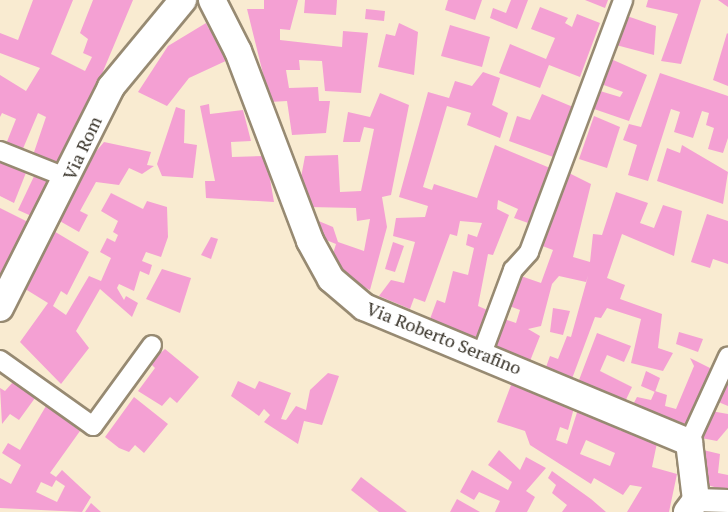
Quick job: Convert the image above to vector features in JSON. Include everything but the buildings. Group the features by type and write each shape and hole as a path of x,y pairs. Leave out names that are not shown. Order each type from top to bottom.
{"main road":[{"name":"Via Rom","path":"0,308 68,178 111,87 183,0"},
{"name":"Via Roberto Serafino","path":"213,0 238,51 310,241 331,279 364,307 689,442"},
{"path":"689,442 691,506"}],"street":[{"path":"481,356 513,270 529,252 623,0"},
{"path":"0,151 68,178"},
{"path":"0,360 93,426 152,345"},
{"path":"689,442 728,357"},
{"path":"691,506 728,501"}]}
